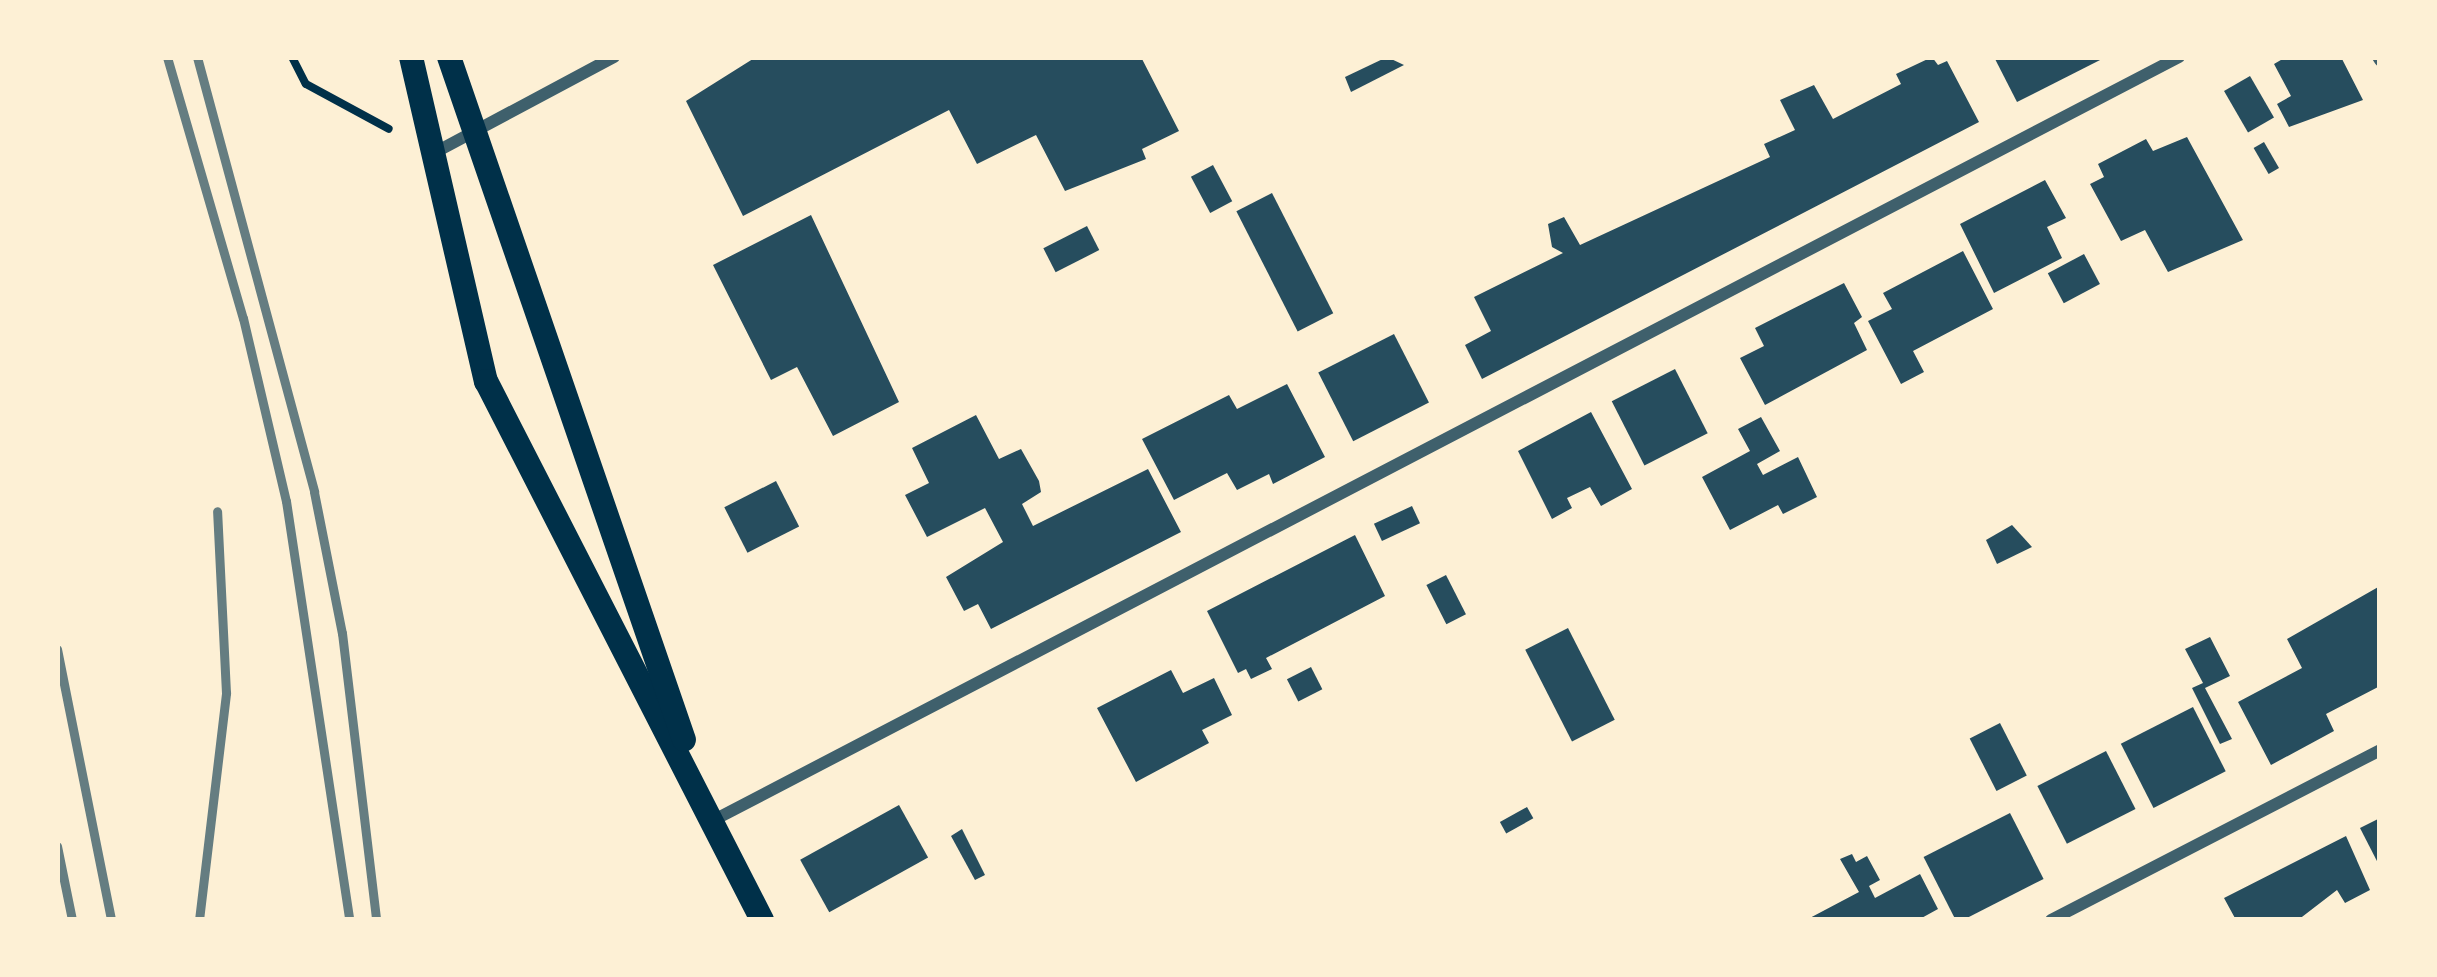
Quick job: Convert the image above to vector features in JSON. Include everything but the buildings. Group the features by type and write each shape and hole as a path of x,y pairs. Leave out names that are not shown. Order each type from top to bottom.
{"main road":[{"path":"411,57 486,381 762,920"},
{"path":"449,57 479,128 712,821"}],"street":[{"path":"433,154 614,57"},
{"path":"712,821 2179,57"},
{"path":"2051,920 2380,750"}],"path":[{"path":"292,57 306,84 433,154"}],"railway":[{"path":"167,57 243,318 286,501 349,920"},
{"path":"197,57 314,492 342,633 376,920"},
{"path":"199,920 226,693 217,511"},
{"path":"57,649 111,920"},
{"path":"57,846 72,920"}]}
